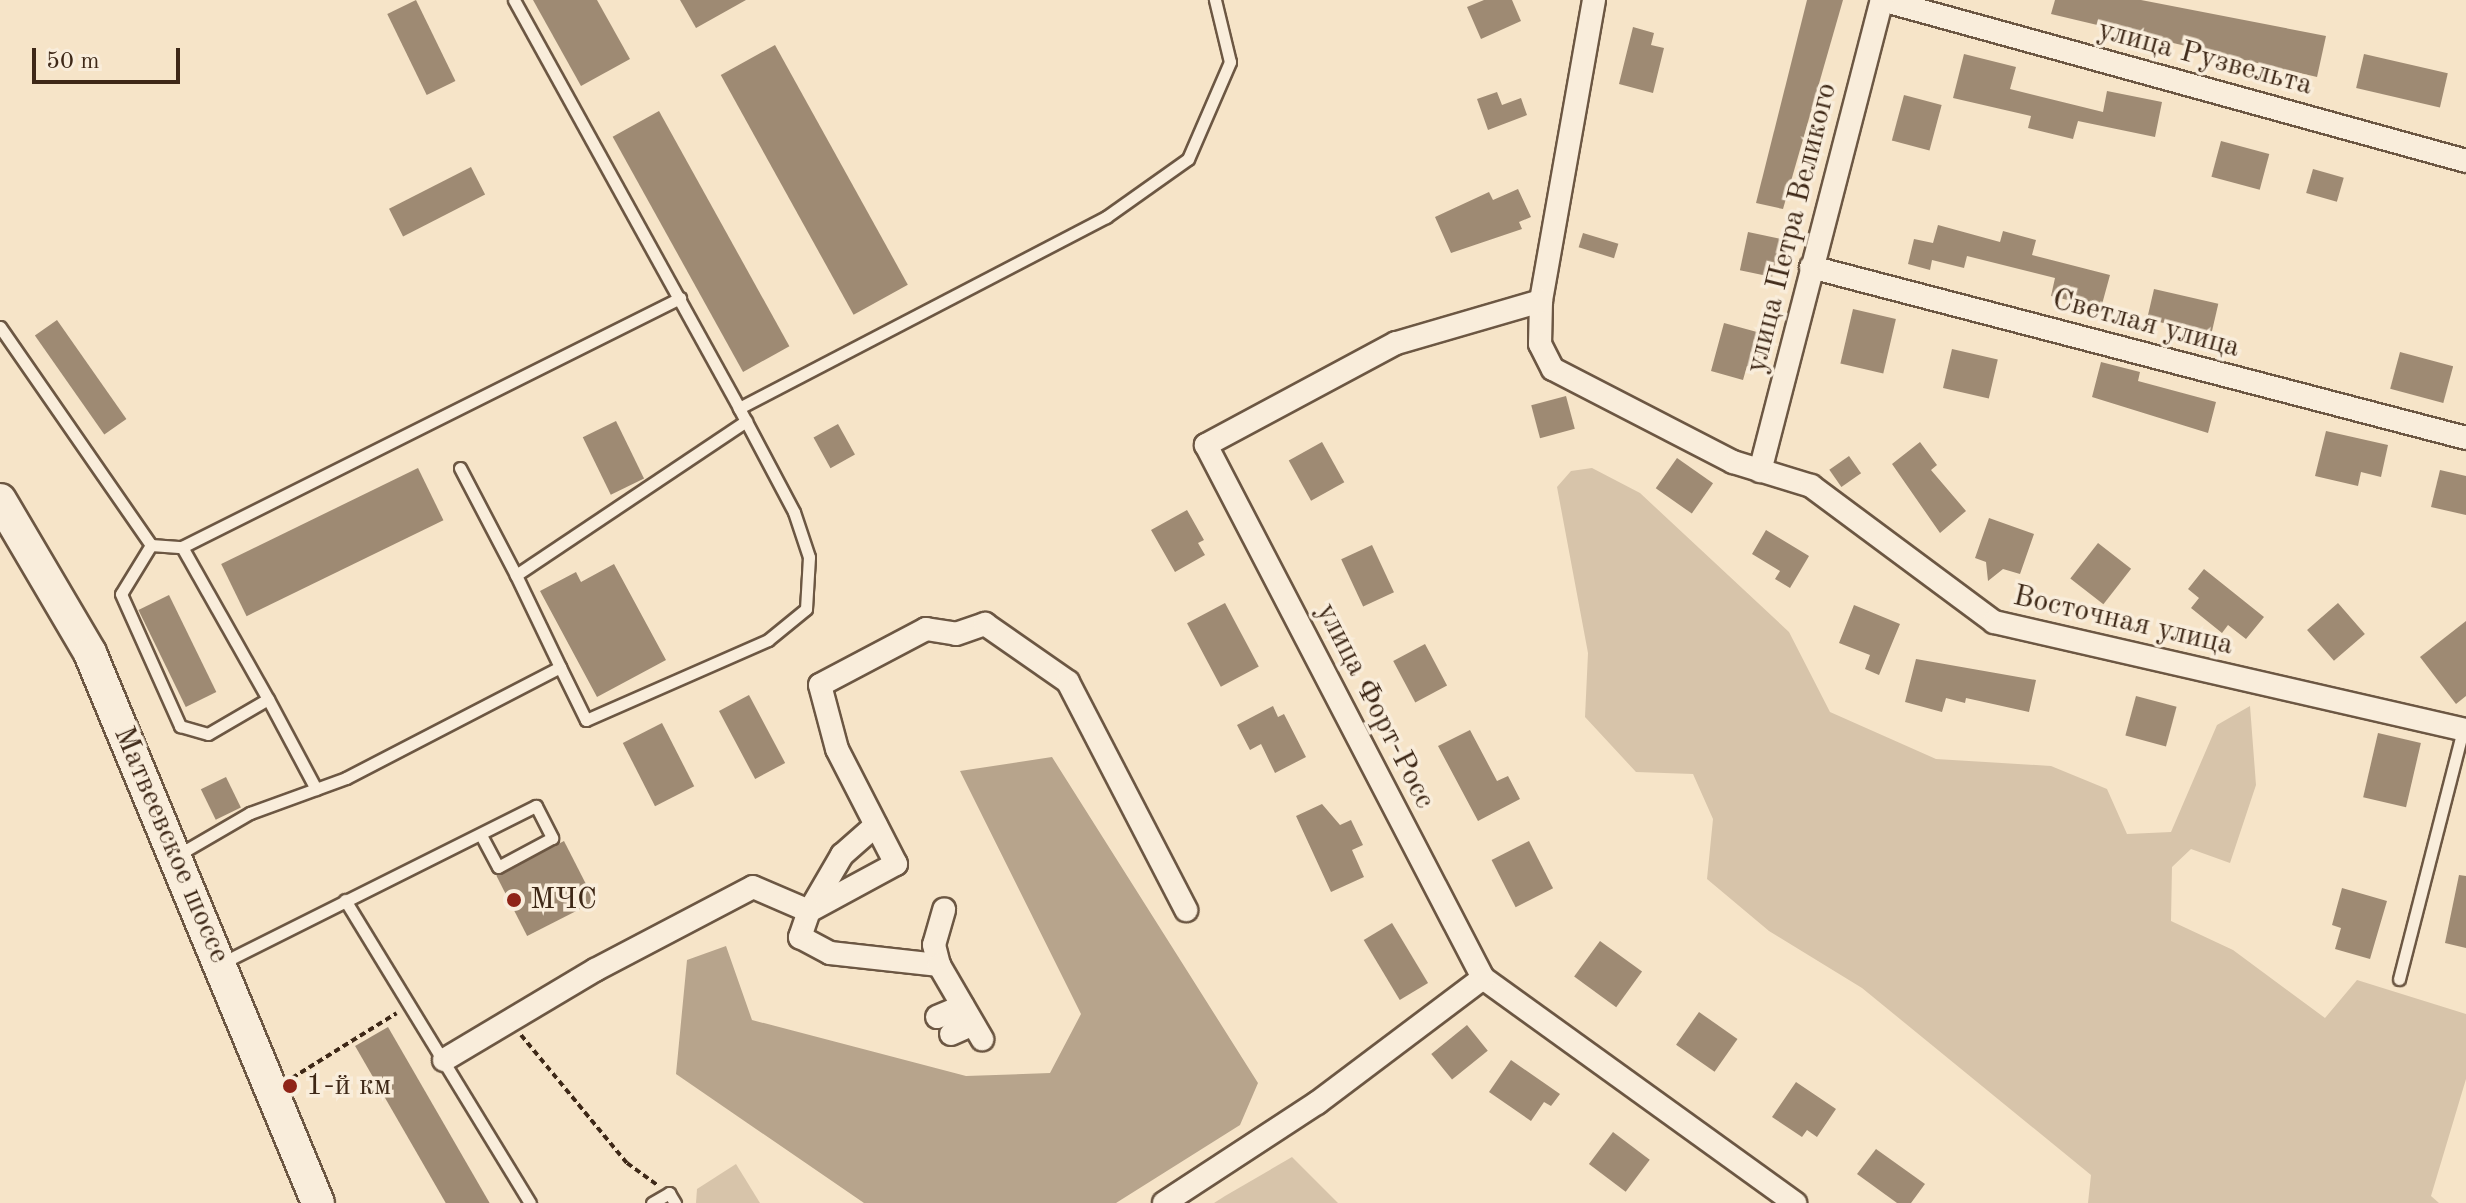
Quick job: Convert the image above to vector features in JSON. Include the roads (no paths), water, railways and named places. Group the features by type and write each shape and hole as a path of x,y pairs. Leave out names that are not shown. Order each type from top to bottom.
{"main road":[{"name":"Матвеевское шоссе","path":"0,500 90,653 318,1203"}],"street":[{"name":"Восточная улица","path":"1594,0 1541,301 1540,344 1553,369 1760,471 1811,486 1994,622 2465,730"},
{"name":"улица Рузвельта","path":"1882,0 2466,161"},
{"name":"улица Петра Великого","path":"1760,471 1882,0"},
{"name":"Светлая улица","path":"1811,267 2466,438"},
{"name":"улица Форт-Росс","path":"1541,301 1396,343 1206,445 1483,978 1795,1203"},
{"path":"809,911 896,864 837,749 820,685 926,629 956,634 985,624 1068,682 1186,910"},
{"path":"876,825 842,855 809,911 800,937 830,953 898,975 939,965"},
{"path":"444,1060 753,887 809,911"},
{"path":"944,909 934,945 939,965 973,1023 944,1025"},
{"path":"1164,1203 1317,1103 1483,978"}],"lane":[{"path":"460,468 586,720 768,640 806,609 809,557 794,512 680,298 514,0"},
{"path":"739,408 1106,217 1188,159 1230,62 1215,0"},
{"path":"151,545 182,547 680,298"},
{"path":"0,327 151,545"},
{"path":"516,575 746,421"},
{"path":"151,545 121,594 180,726 208,734 268,699"},
{"path":"182,547 316,789"},
{"path":"176,857 250,813 316,789 560,667"},
{"path":"2399,979 2465,730"},
{"path":"221,964 536,806 552,838 498,867 481,835"},
{"path":"345,900 530,1203"},
{"path":"652,1203 672,1198"}],"place":[{"name":"МЧС","path":"514,900"},
{"name":"1-й км","path":"290,1086"}]}
